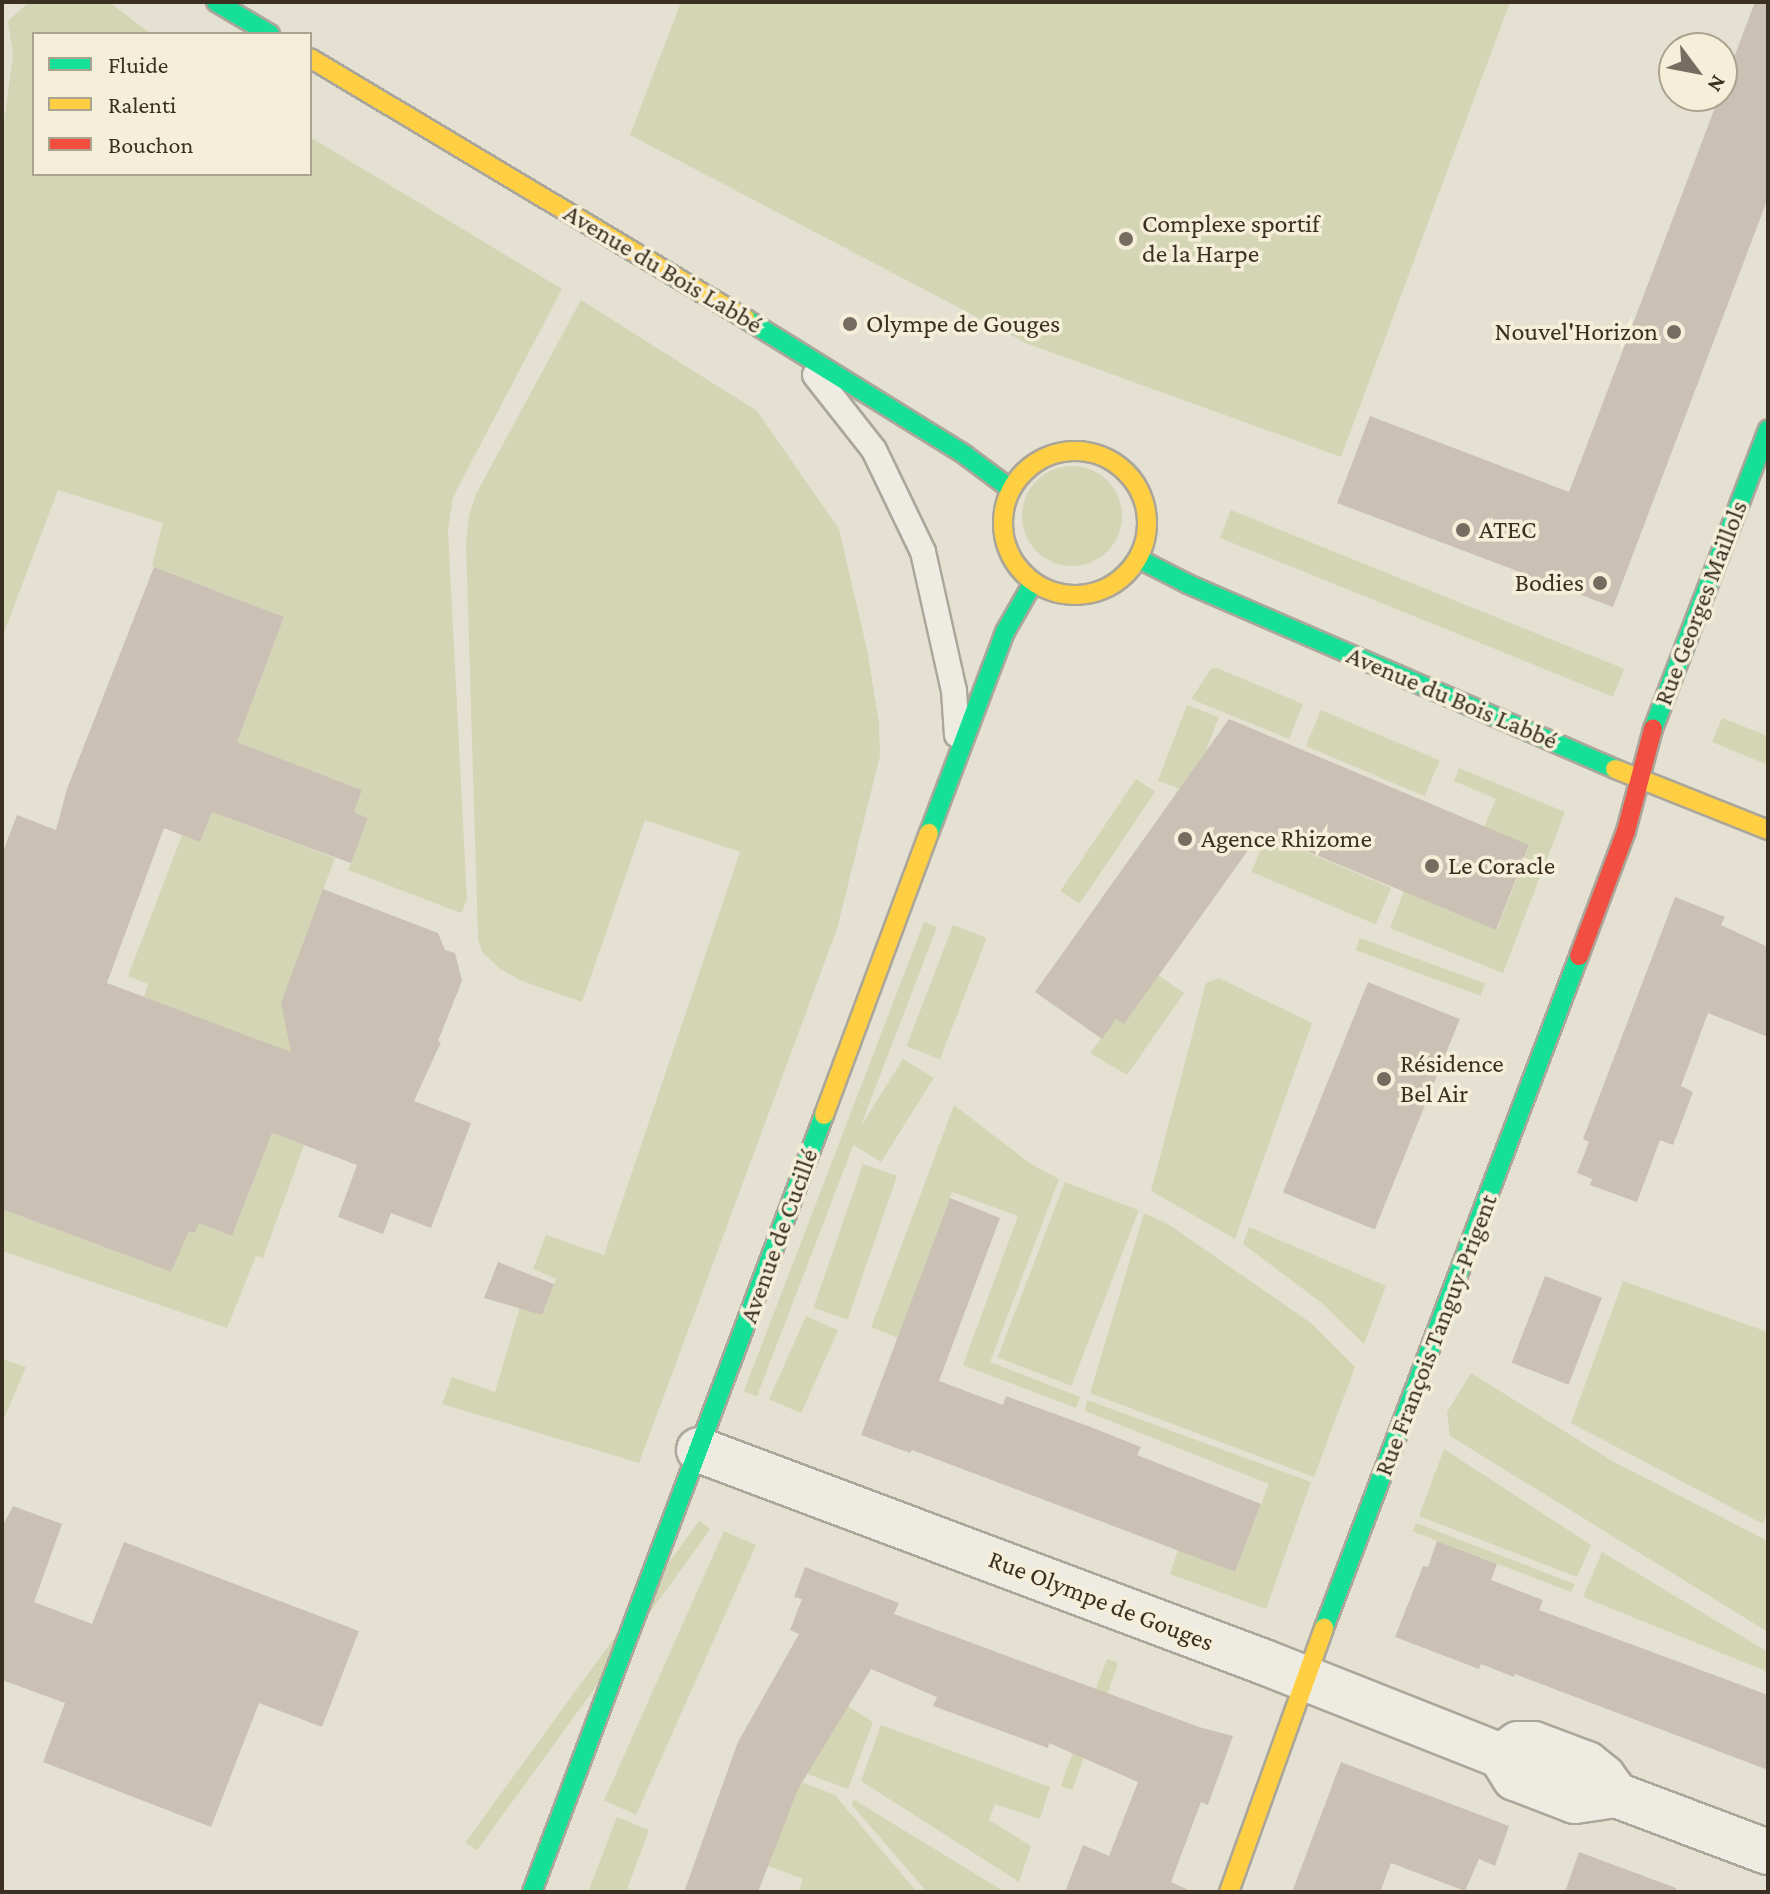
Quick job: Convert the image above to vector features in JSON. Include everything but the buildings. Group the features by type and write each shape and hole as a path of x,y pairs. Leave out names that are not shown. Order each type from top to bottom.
{"street":[{"path":"216,2 267,32"},
{"name":"Avenue du Bois Labbé","path":"312,59 791,345 965,455 1011,489"},
{"name":"Rue Georges Maillols","path":"1639,778 1654,725 1768,429"},
{"path":"1066,451 1089,451 1110,459 1128,473 1141,492 1148,515 1146,537 1139,559 1120,580 1095,593 1074,596 1052,593 1033,583 1018,569 1007,551 1002,530 1004,508 1011,489 1025,470 1044,457 1066,451"},
{"name":"Avenue du Bois Labbé","path":"1139,559 1188,584 1639,778 1768,830"},
{"name":"Avenue de Cucillé","path":"532,1892 1005,632 1033,583"},
{"name":"Rue François Tanguy-Prigent","path":"1229,1892 1305,1678 1626,831 1639,778"},
{"name":"Rue Olympe de Gouges","path":"699,1450 1305,1678 1501,1756 1518,1744 1534,1744 1587,1764 1603,1777 1616,1795 1768,1852"}],"lane":[{"path":"791,345 874,450 923,552 954,691 958,756"}],"green space":[{"path":"29,2 109,2 148,32 32,32 32,176 312,176 312,138 562,289 453,497 448,530 467,900 461,913 348,870 368,818 354,812 362,790 237,742 284,617 152,566 163,523 58,490 2,638 2,136 13,55 8,21"},
{"name":"Complexe sportif de la Harpe","path":"681,2 1510,2 1341,457 1028,344 630,135"},
{"path":"581,300 757,411 839,529 867,649 879,723 880,756 837,929 639,1463 442,1404 452,1377 495,1392 520,1307 542,1315 556,1279 533,1269 546,1235 604,1255 740,852 645,820 582,1002 522,981 499,968 482,952 478,939 466,544 469,515 476,494"},
{"path":"1072,466 1100,474 1114,488 1122,516 1114,544 1100,558 1072,566 1044,558 1030,544 1022,516 1030,488 1044,474"},
{"path":"1231,510 1624,669 1613,697 1220,538"},
{"path":"1217,668 1303,704 1289,739 1191,699 1211,669"},
{"path":"1187,705 1219,717 1190,793 1158,781"},
{"path":"1321,710 1440,760 1425,796 1306,746"},
{"path":"1722,718 1768,736 1768,765 1712,742"},
{"path":"1459,768 1565,812 1503,973 1390,928 1404,891 1497,930 1529,846 1484,827 1496,799 1454,781"},
{"path":"1136,779 1155,792 1080,904 1061,891"},
{"path":"212,812 335,858 303,943 305,1101 258,1040 144,997 148,984 128,976 182,835 200,842"},
{"path":"1267,835 1391,888 1376,925 1251,872"},
{"path":"924,922 937,927 757,1397 744,1392"},
{"path":"953,925 987,938 940,1059 906,1046"},
{"path":"1360,938 1485,983 1481,996 1356,950"},
{"path":"1158,975 1184,993 1127,1075 1090,1053 1116,1019 1124,1024"},
{"path":"1219,978 1312,1023 1235,1239 1151,1191 1206,983"},
{"path":"903,1059 934,1078 881,1162 851,1143"},
{"path":"954,1105 1031,1164 1059,1179 990,1362 1080,1397 1076,1408 963,1365 1018,1216 952,1192 898,1338 871,1327"},
{"path":"272,1133 304,1145 263,1258 256,1256 227,1328 2,1251 2,1209 171,1272 187,1230 195,1233 199,1223 232,1236"},
{"path":"863,1164 897,1176 848,1319 814,1308"},
{"path":"1065,1182 1139,1210 1071,1386 998,1358"},
{"path":"1144,1213 1168,1224 1311,1323 1355,1367 1314,1477 1090,1393"},
{"path":"1249,1227 1386,1286 1364,1344 1323,1304 1243,1244"},
{"path":"1623,1281 1768,1332 1768,1510 1763,1524 1571,1423"},
{"path":"806,1316 838,1330 801,1413 769,1399"},
{"path":"2,1359 26,1367 2,1423"},
{"path":"1471,1373 1614,1462 1768,1541 1768,1632 1450,1436 1447,1412"},
{"path":"1087,1400 1311,1482 1266,1609 1170,1574 1178,1550 1235,1572 1269,1484 1085,1411"},
{"path":"1444,1449 1591,1545 1577,1577 1419,1516"},
{"path":"699,1521 710,1529 477,1850 466,1842"},
{"path":"1416,1523 1575,1584 1571,1592 1413,1531"},
{"path":"724,1531 756,1545 636,1815 604,1800"},
{"path":"1602,1552 1768,1652 1768,1672 1583,1597"},
{"path":"1107,1659 1118,1663 1072,1790 1061,1786"},
{"path":"848,1706 873,1722 848,1789 797,1770"},
{"path":"881,1725 1050,1787 1040,1819 995,1804 989,1820 1031,1846 1019,1882 861,1781"},
{"path":"794,1779 835,1795 917,1892 806,1892 799,1890 803,1879 768,1866"},
{"path":"853,1800 1005,1892 927,1892 852,1805"},
{"path":"617,1817 649,1830 626,1892 588,1892"}],"traffic: fast":[{"path":"216,2 267,32"},
{"path":"746,319 965,455 1011,489"},
{"path":"1653,729 1768,429"},
{"path":"1139,559 1188,584 1615,769"},
{"path":"929,833 1005,632 1033,583"},
{"path":"1324,1628 1579,956"},
{"path":"532,1892 824,1115"}],"traffic: slow":[{"path":"312,59 746,319"},
{"path":"1075,451 1103,456 1126,472 1142,495 1147,523 1142,551 1126,574 1103,590 1075,595 1047,590 1024,574 1008,551 1003,523 1008,495 1024,472 1047,456 1075,451"},
{"path":"1615,769 1768,830"},
{"path":"824,1115 929,833"},
{"path":"1229,1892 1324,1628"}],"traffic: jam":[{"path":"1579,956 1626,831 1653,729"}],"place":[{"name":"Complexe sportif de la Harpe","path":"1126,239"},
{"name":"Olympe de Gouges","path":"850,324"},
{"name":"Nouvel'Horizon","path":"1674,332"},
{"name":"ATEC","path":"1463,530"},
{"name":"Bodies","path":"1600,583"},
{"name":"Agence Rhizome","path":"1185,839"},
{"name":"Le Coracle","path":"1432,866"},
{"name":"Résidence Bel Air","path":"1384,1079"}]}
